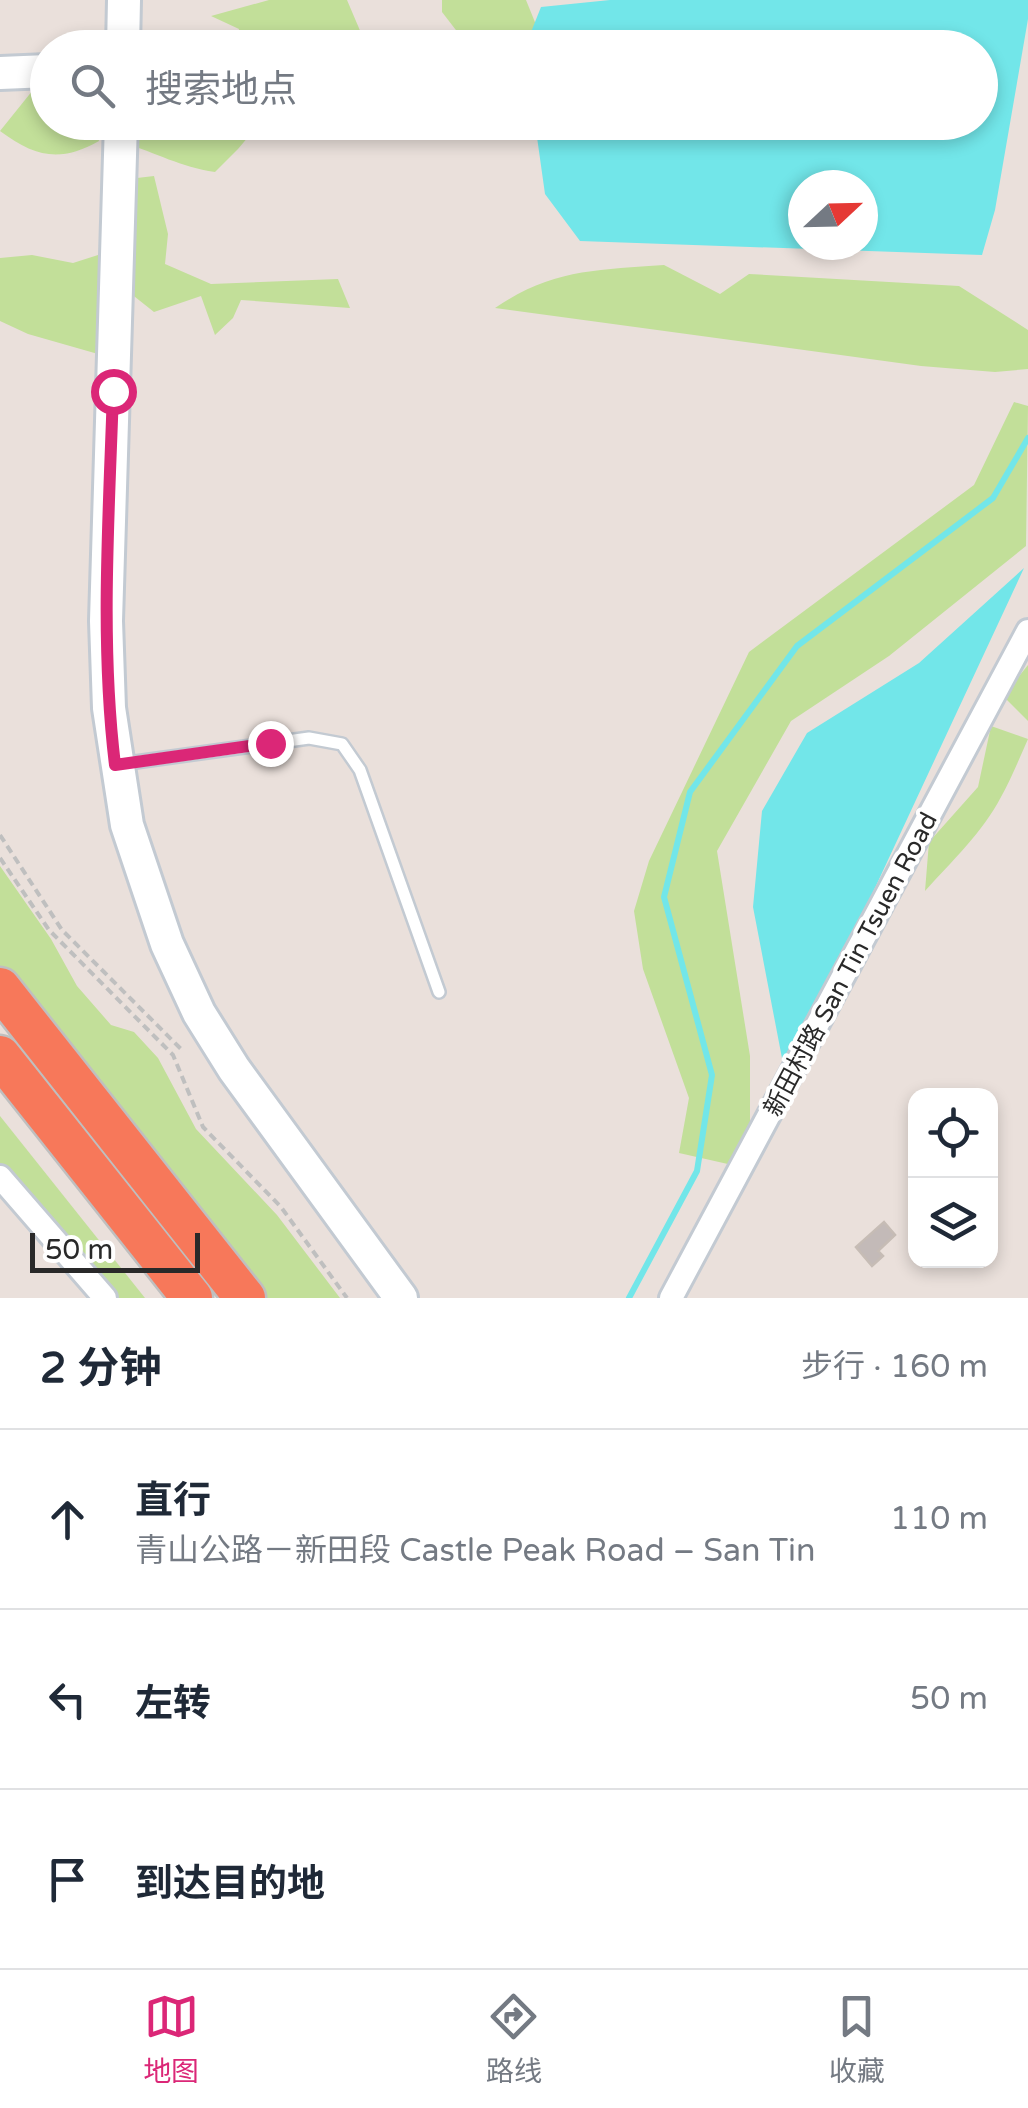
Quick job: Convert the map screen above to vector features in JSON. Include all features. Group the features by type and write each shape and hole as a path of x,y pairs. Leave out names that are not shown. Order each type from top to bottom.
{"highway":[{"path":"0,988 245,1298"},
{"path":"0,1056 192,1298"}],"main road":[{"path":"123,30 124,0"},
{"path":"0,72 30,71"},
{"path":"120,140 106,620 108,708 128,826 167,944 199,1013 234,1069 402,1298"}],"street":[{"name":"新田村路 San Tin Tsuen Road","path":"672,1298 1028,631"},
{"path":"0,1178 106,1298"}],"lane":[{"path":"115,765 309,738 342,744 360,770 439,992"}],"path":[{"path":"0,835 62,930 181,1049"},
{"path":"0,858 49,930 173,1056 203,1127 281,1207 347,1298"}],"green space":[{"path":"269,0 347,0 360,30 239,30 211,16"},
{"path":"442,0 526,0 538,30 456,30 442,12"},
{"path":"30,94 30,140 99,141 72,152 48,154 25,147 0,131"},
{"path":"124,140 246,140 215,172"},
{"path":"154,176 168,234 165,264 211,284 338,279 350,308 241,300 233,318 215,335 201,296 154,312 120,285 120,180"},
{"path":"32,255 73,263 98,255 98,354 28,334 0,321 0,258"},
{"path":"664,265 720,294 749,274 959,286 1028,330 1028,369 995,372 921,366 495,308 556,279"},
{"path":"1014,402 1028,406 1026,546 889,656 791,721 717,851 750,1056 750,1169 679,1153 689,1098 643,969 634,911 649,861 749,652 974,485"},
{"path":"1028,665 1028,721 1003,696"},
{"path":"991,726 1028,739 985,823 925,891 929,842 978,787"},
{"path":"0,866 51,939 77,986 111,1025 134,1032 158,1058 196,1129 277,1215 340,1298 266,1298 0,966"},
{"path":"0,1116 145,1298 115,1298 0,1164"}],"water":[{"path":"610,0 1028,0 995,210 982,255 878,251 878,170 788,170 788,248 580,241 545,194 537,140 998,140 998,30 532,30 541,7"},
{"path":"1024,568 786,1079 753,907 762,811 807,733 919,663"}],"building":[{"path":"884,1222 895,1235 878,1251 883,1256 872,1266 856,1247"}],"waterway":[{"path":"629,1298 697,1171 712,1075 664,897 690,792 797,646 993,498 1028,438"}],"route":[{"path":"113,391 106,620 108,708 115,765 270,743"}]}
